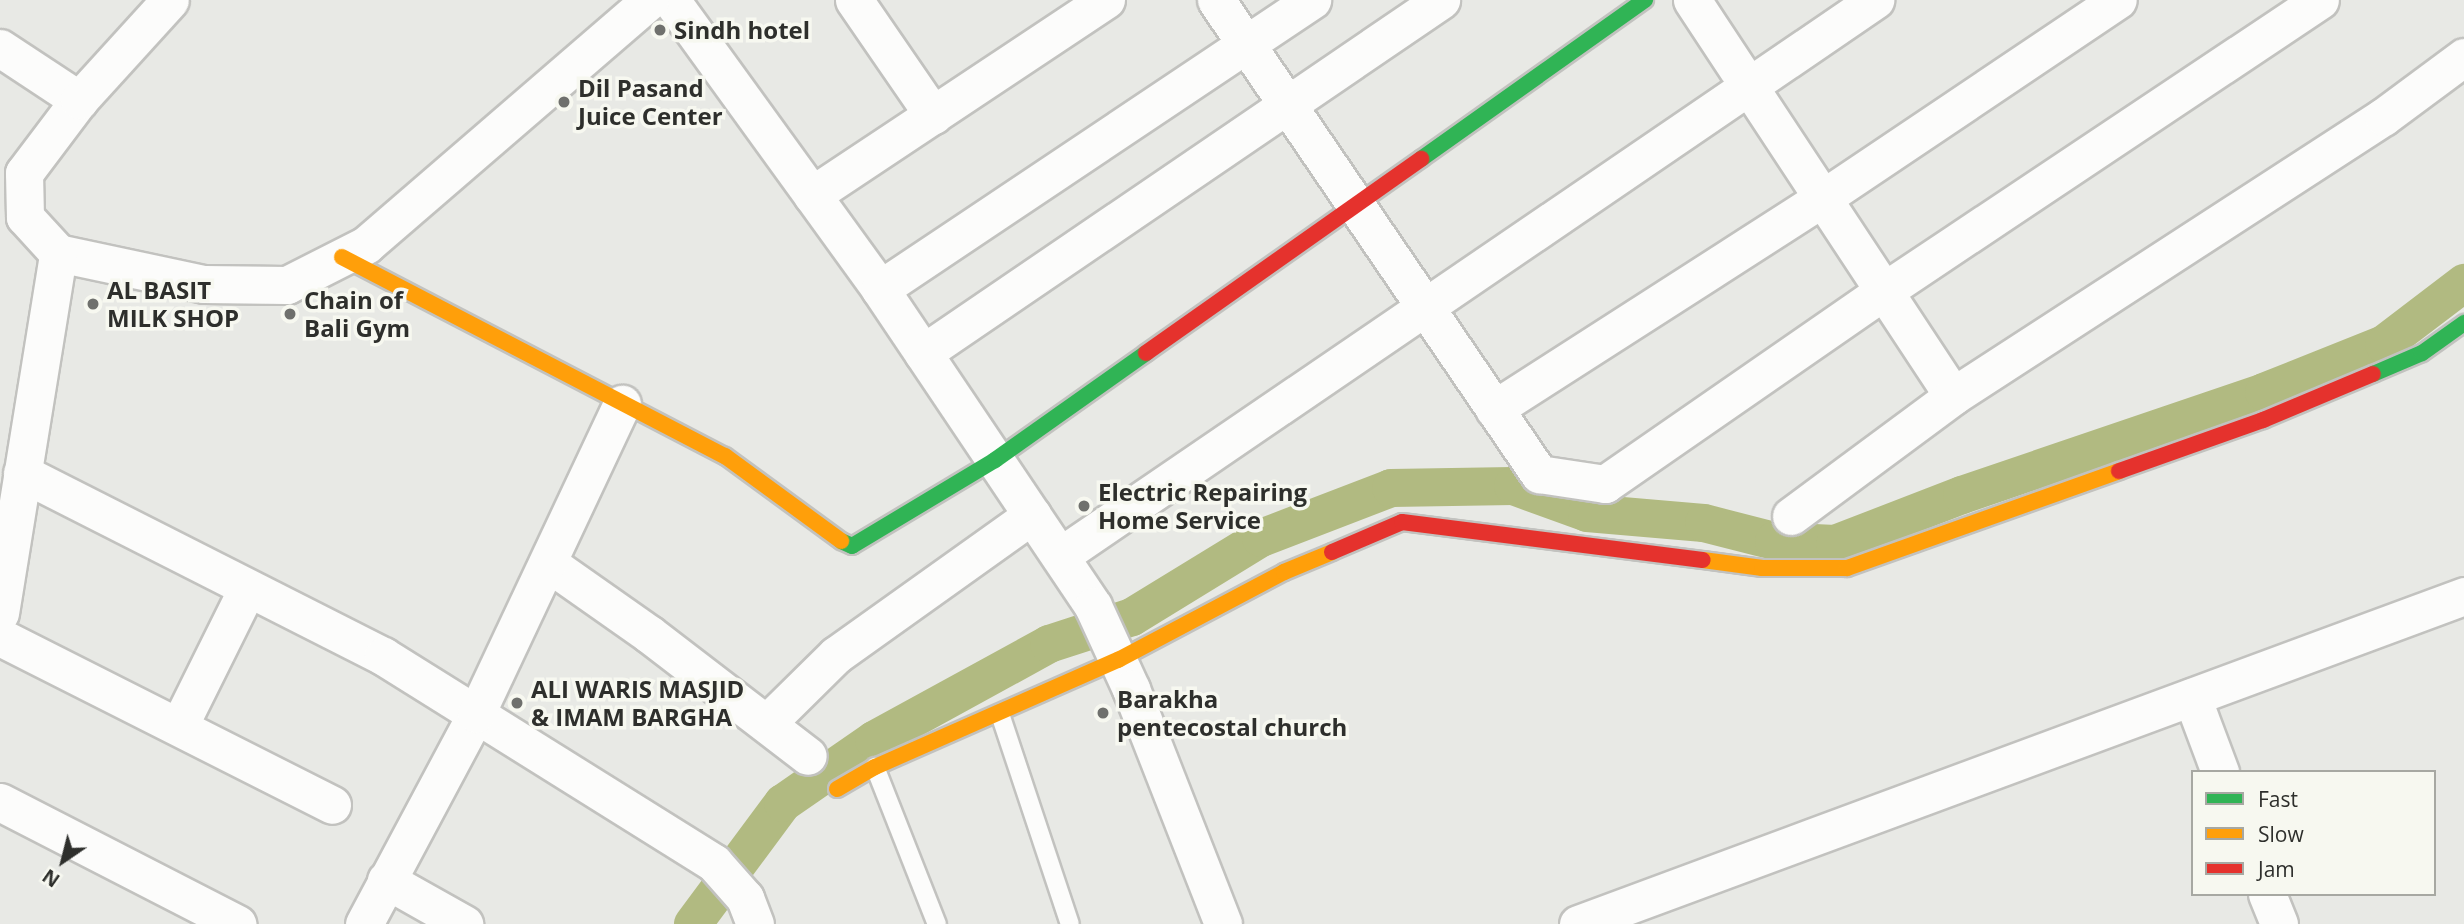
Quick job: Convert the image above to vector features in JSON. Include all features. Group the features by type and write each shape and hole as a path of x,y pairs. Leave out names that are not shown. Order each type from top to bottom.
{"street":[{"path":"170,0 79,100 24,173 13,216 58,253 204,285 287,285 366,245 650,0"},
{"path":"671,0 880,289 1093,606 1116,656 1223,924"},
{"path":"855,0 933,115"},
{"path":"812,195 1105,0"},
{"path":"1216,0 1539,474 1605,484 1884,291 2320,0"},
{"path":"880,289 1312,0"},
{"path":"923,353 1288,107 1441,0"},
{"path":"342,257 724,456 844,543 852,546 995,460 1354,203 1645,0"},
{"path":"1692,0 1953,396"},
{"path":"1060,556 1426,309 1875,0"},
{"path":"1494,409 1823,198 2118,0"},
{"path":"0,48 79,100"},
{"path":"1791,516 1953,396 2383,117 2464,57"},
{"path":"0,613 22,473 15,429 58,253"},
{"path":"837,789 875,767 1000,714 1284,572 1402,522 1762,568 1847,568 2263,420 2422,353 2464,323"},
{"path":"365,924 476,714 622,404"},
{"path":"22,473 383,656 714,863 750,911"},
{"path":"767,723 836,655 1032,515"},
{"path":"548,563 649,634 808,755"},
{"path":"179,726 247,589"},
{"path":"1578,924 2464,596"},
{"path":"0,636 331,805"},
{"path":"2192,697 2219,770"},
{"path":"0,802 237,924"},
{"path":"386,880 464,924"},
{"path":"2268,896 2279,924"}],"lane":[{"path":"1000,714 1070,924"},
{"path":"875,767 937,924"}],"waterway":[{"path":"693,924 783,803 874,740 1049,644 1132,617 1261,538 1391,488 1513,486 1587,513 1704,523 1774,541 1835,544 1962,495 2264,392 2384,344 2464,283"}],"traffic: fast":[{"path":"1421,159 1645,0"},
{"path":"2373,374 2422,353 2464,323"},
{"path":"841,541 852,546 995,460 1146,353"}],"traffic: slow":[{"path":"342,257 725,456 841,541"},
{"path":"1703,560 1762,568 1847,568 2119,471"},
{"path":"837,789 875,767 1118,660 1284,572 1332,552"}],"traffic: jam":[{"path":"1146,353 1421,159"},
{"path":"2119,471 2263,420 2373,374"},
{"path":"1332,552 1402,522 1703,560"}],"place":[{"name":"Sindh hotel","path":"660,30"},
{"name":"Dil Pasand Juice Center","path":"564,102"},
{"name":"AL BASIT MILK SHOP","path":"93,304"},
{"name":"Chain of Bali Gym","path":"290,314"},
{"name":"Electric Repairing Home Service","path":"1084,506"},
{"name":"ALI WARIS MASJID & IMAM BARGHA","path":"517,703"},
{"name":"Barakha pentecostal church","path":"1103,713"}]}
